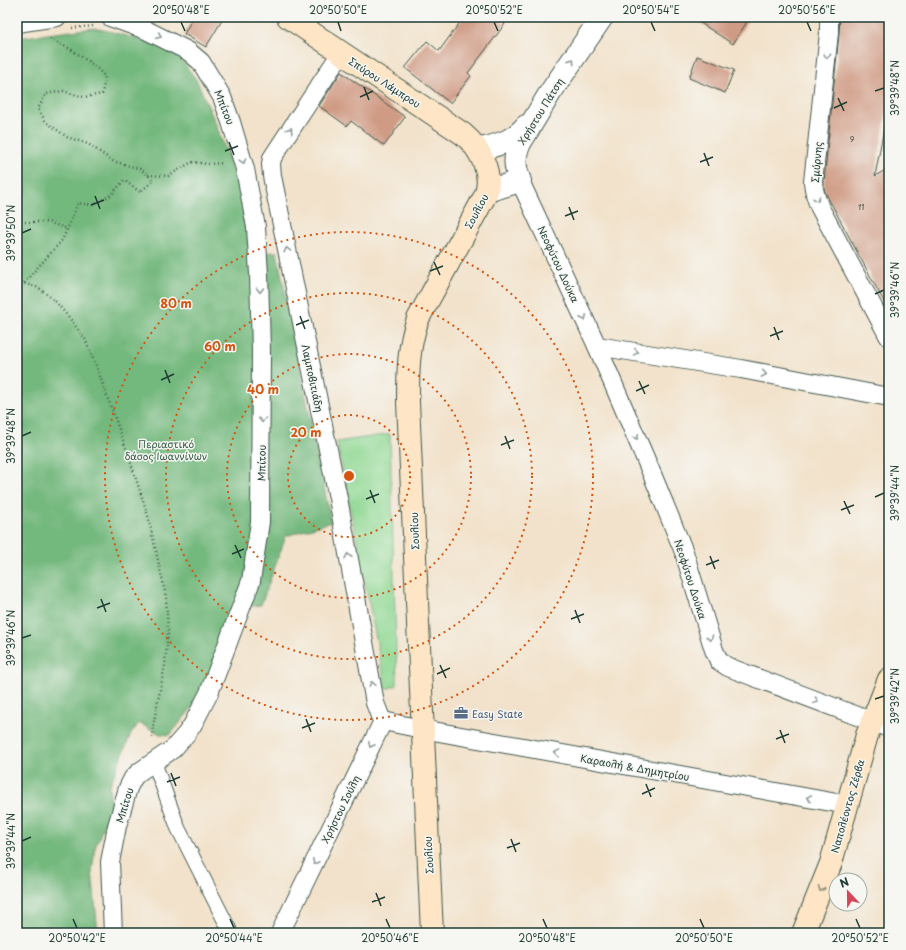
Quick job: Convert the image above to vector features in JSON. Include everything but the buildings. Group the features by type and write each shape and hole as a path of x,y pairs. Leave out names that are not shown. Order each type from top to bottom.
{"main road":[{"name":"Σπύρου Λάμπρου","path":"288,17 458,130 472,142 478,150"},
{"name":"Σουλίου","path":"432,933 408,402 409,352 418,319 487,191 488,179 486,169 478,150"},
{"name":"Ναπολέοντος Ζέρβα","path":"803,933 830,863 859,763 880,725 889,679"}],"street":[{"name":"Χρήστου Πάτση","path":"520,181 515,163 518,146 550,93 602,17"},
{"name":"Σμύρνης","path":"829,17 829,33 813,182 814,190 816,199 889,337"},
{"name":"Μπίτου","path":"105,21 139,28 176,44 188,51 201,62 222,97 245,170 256,227 262,351 260,522 251,581 208,693 187,733 166,755 144,768 133,778 128,788 110,862 113,933"},
{"path":"17,23 62,23"},
{"name":"Λαμποβιτιάδη","path":"341,53 272,158 271,164 272,176 338,498 375,703 383,720"},
{"path":"478,150 505,143 516,136 529,122 550,93"},
{"path":"487,191 520,181"},
{"name":"Νεοφύτου Δούκα","path":"520,181 597,346 684,552 714,650 719,661 728,667 880,725"},
{"path":"597,346 741,369 889,397"},
{"path":"383,720 422,729"},
{"name":"Χρήστου Σούλη","path":"280,933 383,720"},
{"name":"Καραολή & Δημητρίου","path":"422,729 848,805"},
{"path":"154,762 178,828 229,929"}],"path":[{"path":"62,23 105,21"},
{"path":"24,283 63,239 78,203 93,205 111,195 124,180 140,192 153,181 140,169 113,161 88,144 67,137 46,122 38,109 46,94 63,91 84,97 102,94 105,77 96,67 78,54 48,39 48,35"},
{"path":"148,175 168,176 192,162 232,164 245,170"},
{"path":"17,222 48,222 68,228"},
{"path":"17,281 39,288 56,302 85,339 126,447 148,516 166,596 168,630 165,665 152,731 154,762"}],"green space":[{"name":"Περιαστικό δάσος Ιωαννίνων","path":"94,28 159,45 180,58 197,81 215,122 239,186 250,253 277,252 331,522 286,536 261,605 238,608 199,699 170,735 160,734 139,723 131,734 109,787 111,807 95,848 92,871 98,933 17,933 17,38"},
{"path":"390,434 397,685 386,689 337,442"}],"place":[{"name":"Easy State","path":"461,713"}]}
